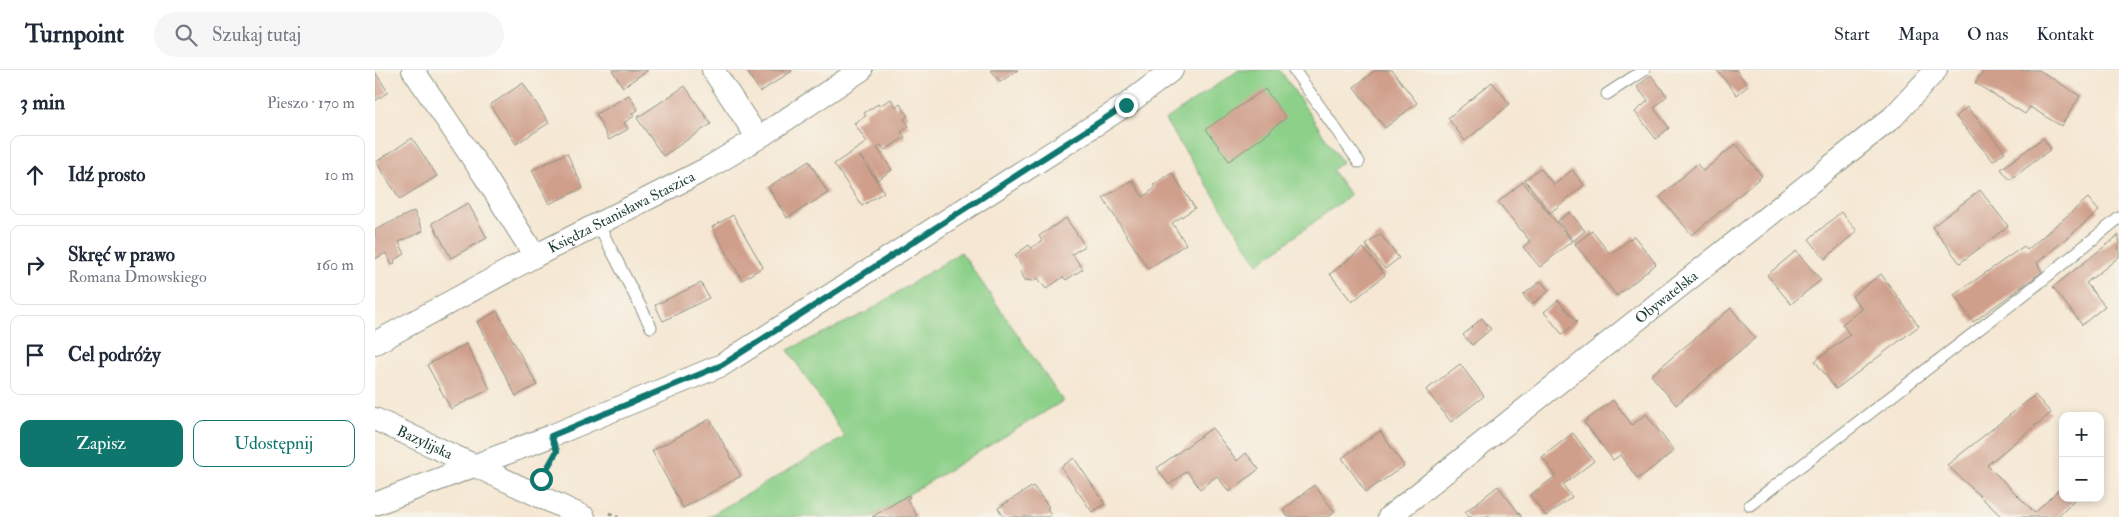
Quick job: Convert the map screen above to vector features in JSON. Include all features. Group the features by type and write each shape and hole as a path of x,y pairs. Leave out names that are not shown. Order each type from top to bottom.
{"street":[{"path":"413,70 535,256"},
{"path":"713,70 759,138"},
{"name":"Księdza Stanisława Staszica","path":"375,343 535,256 708,168 759,138 861,70"},
{"path":"476,465 722,365 1126,105 1172,70"},
{"name":"Obywatelska","path":"1389,517 1893,117 1936,70"},
{"name":"Bazylijska","path":"375,418 476,465 592,513"},
{"name":"Bazylijska","path":"375,504 476,465"}],"lane":[{"path":"1294,70 1359,162"},
{"path":"1607,94 1644,70"},
{"path":"1750,504 2039,283 2119,218"},
{"path":"598,224 651,327"}],"path":[{"path":"592,513 618,517"}],"green space":[{"path":"1239,70 1280,70 1342,162 1332,170 1350,195 1258,264 1165,120"},
{"path":"961,252 1063,401 871,517 708,517 845,437 788,350 867,312"}],"building":[{"path":"612,70 648,70 623,87"},
{"path":"746,70 791,70 792,71 760,92"},
{"path":"991,70 1018,70 1000,82"},
{"path":"1376,70 1392,70 1417,103 1385,128 1354,87"},
{"path":"1717,70 1736,70 1748,86 1737,95"},
{"path":"1984,70 2039,70 2080,96 2061,126 2030,107 2025,114 1975,83"},
{"path":"375,72 388,92 375,101"},
{"path":"1651,75 1667,96 1654,108 1669,128 1656,139 1635,112 1648,101 1637,87"},
{"path":"1492,82 1510,104 1465,141 1448,118"},
{"path":"523,83 549,123 516,144 490,105"},
{"path":"685,86 711,124 663,156 637,118"},
{"path":"1265,89 1286,118 1229,161 1206,129"},
{"path":"629,95 638,110 632,113 634,116 624,123 628,129 609,140 596,114"},
{"path":"891,99 896,107 900,104 908,116 904,119 909,126 901,132 905,137 885,150 881,145 877,148 892,170 877,180 860,156 884,192 862,206 834,164 867,142 854,123 866,116 864,113 878,104 879,106"},
{"path":"1967,107 2005,152 1993,161 1956,117"},
{"path":"412,138 437,176 400,199 376,162"},
{"path":"2043,138 2051,149 2010,180 2001,169"},
{"path":"1736,144 1762,176 1692,235 1660,197 1697,164 1703,171"},
{"path":"567,153 583,188 549,204 532,170"},
{"path":"809,161 828,193 787,218 768,187"},
{"path":"1540,168 1554,185 1572,170 1584,185 1550,213 1525,180"},
{"path":"1172,173 1195,208 1172,223 1186,244 1148,269 1103,198 1132,180 1143,197 1155,188 1153,185"},
{"path":"1523,182 1572,241 1540,267 1523,247 1530,241 1498,202"},
{"path":"1980,190 2008,226 1960,263 1932,227"},
{"path":"2088,198 2099,211 2037,263 2042,272 1973,322 1954,295 2024,246 2027,250"},
{"path":"468,203 487,238 451,258 432,223"},
{"path":"414,211 423,231 399,242 405,254 394,260 395,263 392,265 386,253 375,259 375,230"},
{"path":"1570,212 1585,231 1573,241 1558,221"},
{"path":"1841,212 1857,231 1825,259 1809,239"},
{"path":"733,215 763,267 742,280 712,227"},
{"path":"1066,218 1085,246 1072,254 1083,269 1066,280 1063,277 1046,289 1038,278 1033,281 1025,280 1021,272 1022,266 1015,255 1029,245 1031,248 1042,241 1039,236"},
{"path":"1592,231 1610,254 1634,236 1656,264 1617,296 1575,244"},
{"path":"1380,234 1399,258 1385,269 1366,245"},
{"path":"2119,235 2119,257 2086,283 2105,306 2082,325 2053,287"},
{"path":"1363,248 1385,275 1352,302 1330,274"},
{"path":"1796,251 1821,280 1791,304 1767,275"},
{"path":"1881,274 1919,326 1836,389 1815,361 1850,335 1842,324 1862,309 1852,296"},
{"path":"1541,281 1549,291 1531,305 1523,295"},
{"path":"701,283 709,298 663,321 655,305"},
{"path":"1558,300 1577,322 1562,334 1544,312"},
{"path":"1731,308 1755,338 1676,405 1651,375"},
{"path":"497,311 537,385 516,396 477,322"},
{"path":"1482,318 1491,329 1472,345 1463,335"},
{"path":"466,344 490,389 451,409 427,365"},
{"path":"1460,364 1484,396 1451,422 1426,390"},
{"path":"2035,395 2051,413 1987,465 2035,513 2059,489 2059,502 2072,502 2057,517 2002,517 1947,465"},
{"path":"1613,400 1632,425 1646,414 1674,451 1638,479 1620,455 1613,460 1584,422"},
{"path":"710,419 741,476 683,508 652,451"},
{"path":"1212,428 1237,461 1246,453 1259,469 1229,492 1217,476 1200,489 1187,471 1169,485 1157,468"},
{"path":"1380,431 1404,466 1366,492 1342,458"},
{"path":"1573,433 1594,461 1563,485 1572,497 1546,516 1530,495 1556,476 1542,457"},
{"path":"1074,458 1105,504 1092,512 1061,467"},
{"path":"1314,485 1335,512 1328,517 1288,517 1283,510"},
{"path":"1033,486 1049,507 1047,508 1051,515 1047,517 1004,517 998,508"},
{"path":"1498,486 1522,517 1469,517 1465,512"},
{"path":"908,495 910,497 907,499 917,516 872,517"}],"route":[{"path":"541,479 557,451 551,436 722,365 1126,105"}]}
